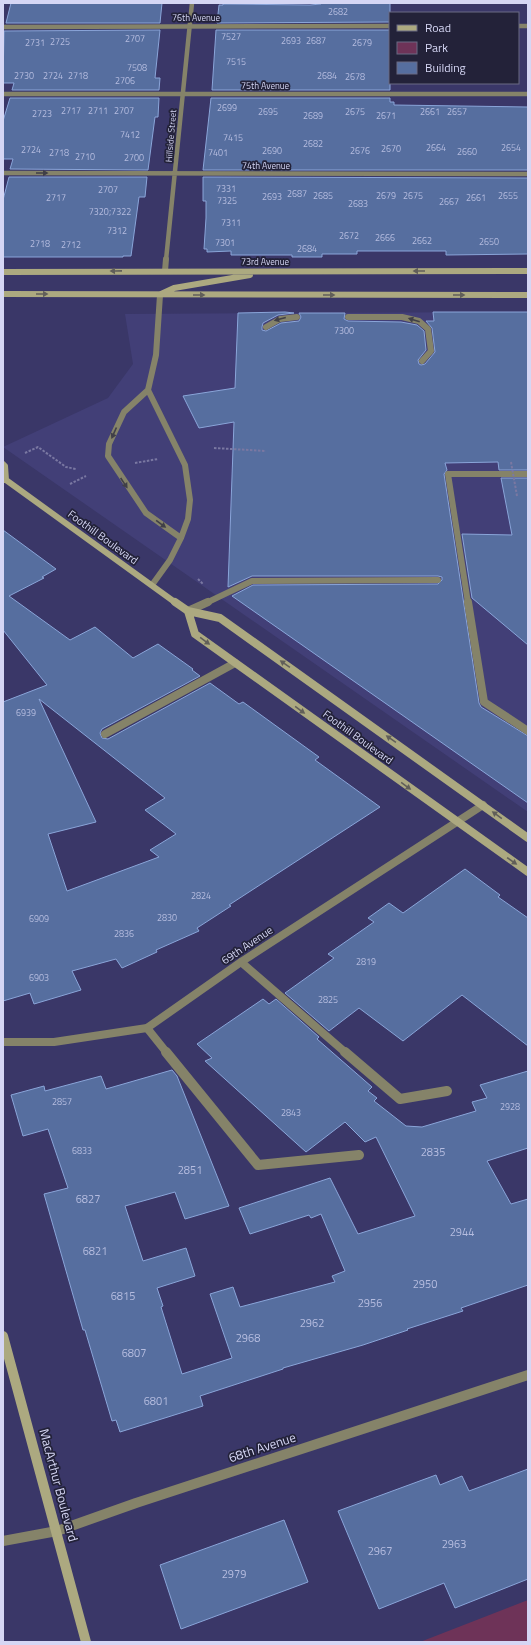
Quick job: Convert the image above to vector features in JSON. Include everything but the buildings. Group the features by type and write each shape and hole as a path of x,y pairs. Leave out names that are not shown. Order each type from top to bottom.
{"main road":[{"path":"160,295 174,288 274,271"},
{"name":"73rd Avenue","path":"3,272 528,271"},
{"path":"3,294 528,295"},
{"name":"Foothill Boulevard","path":"3,464 5,466 4,480 188,610 220,618 528,838"},
{"name":"Foothill Boulevard","path":"188,610 195,634 528,872"},
{"name":"MacArthur Boulevard","path":"3,1336 86,1642"}],"street":[{"name":"Hillside Street","path":"165,271 176,174 192,3"},
{"name":"76th Avenue","path":"3,27 389,26"},
{"name":"75th Avenue","path":"3,94 528,94"},
{"name":"74th Avenue","path":"3,173 528,174"},
{"path":"160,295 154,368 148,390 124,412 109,444 108,456 146,513 181,538"},
{"path":"266,327 272,321 290,316 297,317"},
{"path":"348,317 402,317 419,321 428,329 431,351 422,361"},
{"path":"148,390 185,465 190,500 188,519 181,538 170,560 152,585"},
{"path":"528,474 448,474 484,702 528,731"},
{"path":"188,610 252,581 438,580"},
{"path":"105,734 235,663"},
{"name":"69th Avenue","path":"3,1042 54,1042 147,1028 241,962 456,821 483,805"},
{"path":"241,962 400,1099 447,1091"},
{"path":"147,1028 258,1165 359,1155"},
{"name":"68th Avenue","path":"3,1540 57,1531 136,1503 528,1374"}],"path":[{"path":"25,453 38,447 66,467 76,469"},
{"path":"214,448 266,451"},
{"path":"130,464 158,459"},
{"path":"510,462 517,496"},
{"path":"70,484 86,476"}],"shaded area":[{"path":"528,312 528,812 3,447 108,398 133,364 125,314"}],"green space":[{"path":"528,1600 528,1642 420,1642"}]}
